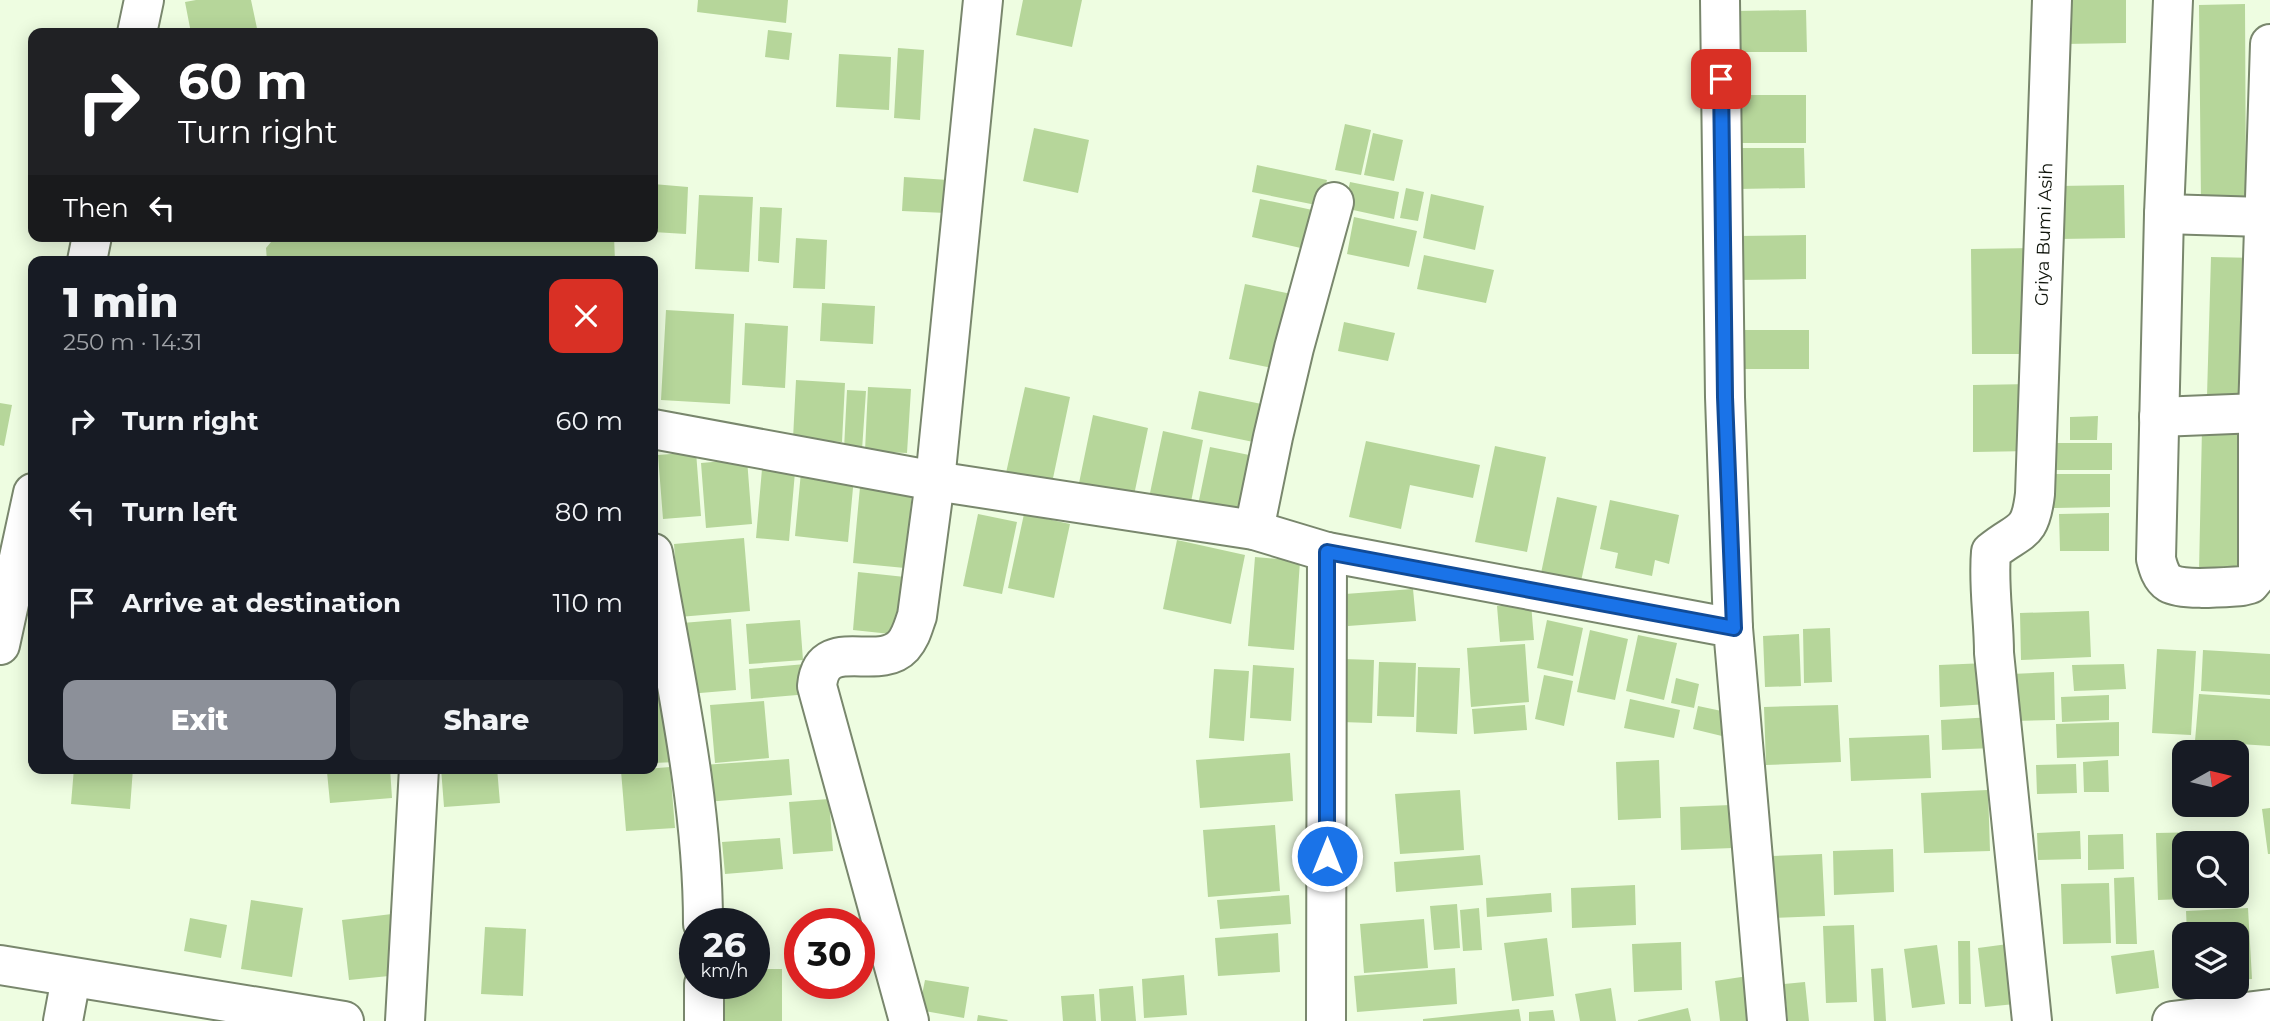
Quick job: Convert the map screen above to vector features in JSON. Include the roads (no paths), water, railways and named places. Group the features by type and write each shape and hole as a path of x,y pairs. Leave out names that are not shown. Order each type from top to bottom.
{"street":[{"path":"138,28 145,0"},
{"path":"909,1021 817,686 819,671 827,662 837,658 888,654 901,648 911,635 917,615 934,481 982,0"},
{"path":"1720,0 1725,397 1734,628 1767,1021"},
{"name":"Griya Bumi Asih","path":"2032,1021 1994,653 1989,572 1991,552 2019,534 2032,518 2052,0"},
{"path":"2172,0 2156,559 2160,573 2169,583 2184,586 2242,586 2250,584 2258,574 2258,413 2270,44"},
{"path":"1254,530 1294,348 1334,202"},
{"path":"2164,214 2263,217"},
{"path":"2159,417 2258,413"},
{"path":"658,430 934,481 1254,530 1327,552 1734,628"},
{"path":"0,645 28,516"},
{"path":"1326,1021 1327,552"},
{"path":"658,583 699,833 703,908"},
{"path":"405,1021 419,774"},
{"path":"0,965 290,1017 344,1021"},
{"path":"63,1021 71,978"},
{"path":"704,999 704,1021"},
{"path":"2172,1021 2270,1009"}]}
